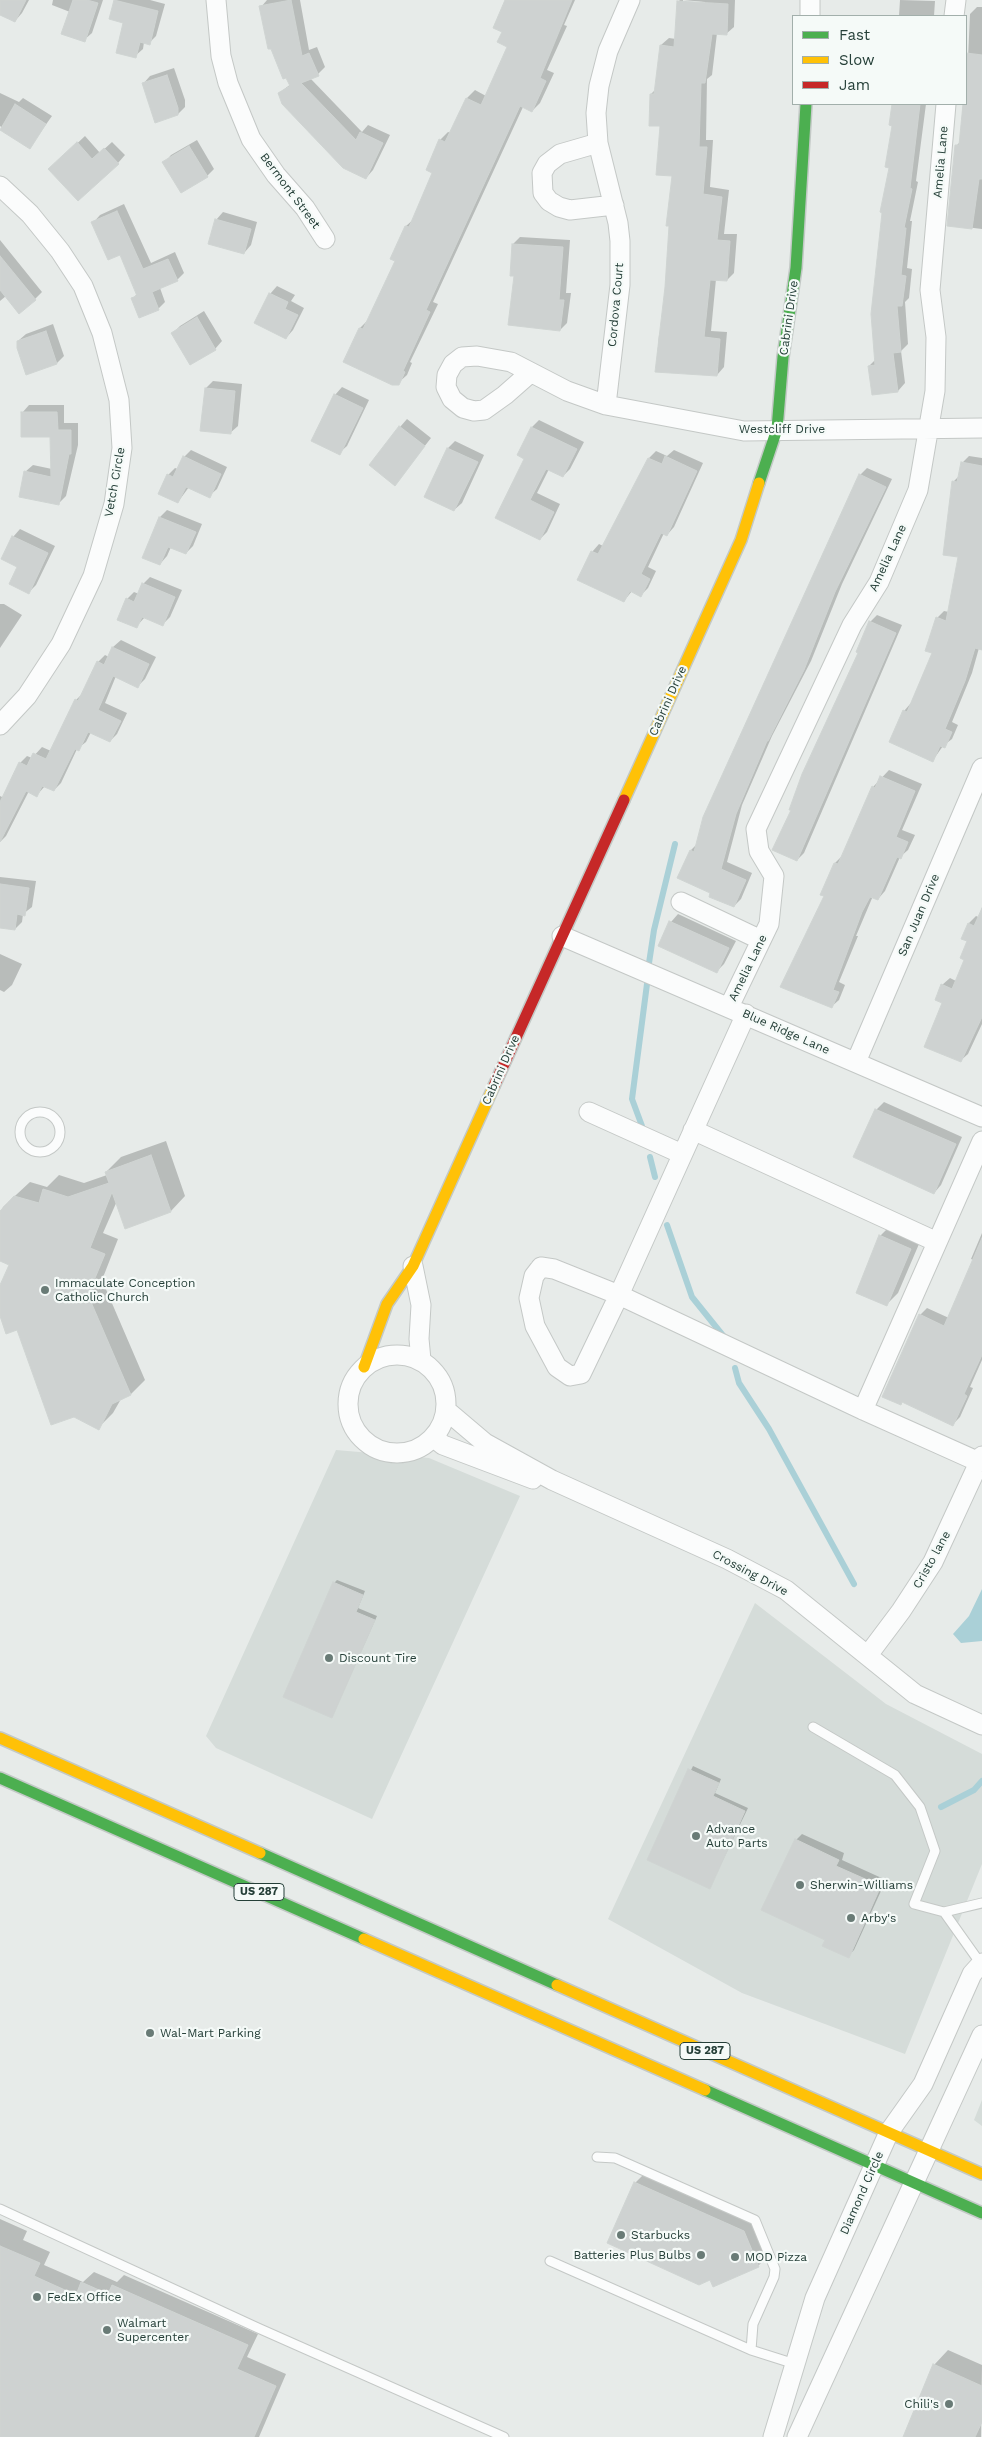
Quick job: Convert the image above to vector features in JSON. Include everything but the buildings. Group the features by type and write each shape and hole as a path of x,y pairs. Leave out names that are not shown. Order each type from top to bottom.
{"main road":[{"name":"Cabrini Drive","path":"364,1367 387,1304 413,1266 741,540 777,429 782,357 796,268 806,105"},
{"name":"US 287","path":"0,1738 982,2174"},
{"name":"US 287","path":"0,1778 982,2213"}],"street":[{"name":"Bermont Street","path":"216,0 221,56 228,84 251,139 276,175 305,208 325,238"},
{"name":"Cordova Court","path":"606,405 620,285 620,241 614,204 598,143 596,113 599,86 608,51 630,0"},
{"path":"810,0 810,15"},
{"path":"954,15 956,0"},
{"name":"Amelia Lane","path":"618,1295 554,1269 541,1267 534,1276 528,1298 535,1326 548,1354 564,1373 570,1376 581,1374 618,1295 693,1130 761,940 769,924 774,876 759,850 756,829 852,625 879,582 918,490 930,429 935,391 936,337 930,290 946,105"},
{"path":"598,143 560,154 547,164 542,173 543,193 549,201 559,207 570,210 614,204"},
{"name":"Vetch Circle","path":"0,186 30,214 60,251 83,286 102,332 119,400 122,448 114,504 93,576 61,644 27,696 0,725"},
{"name":"Westcliff Drive","path":"530,373 567,391 606,405 744,431 777,429 982,428"},
{"name":"San Juan Drive","path":"856,1062 982,768"},
{"path":"681,902 761,940"},
{"name":"Blue Ridge Lane","path":"562,936 982,1117"},
{"path":"589,1112 682,1154"},
{"path":"693,1130 937,1242"},
{"path":"863,1410 982,1141"},
{"path":"413,1266 420,1305 419,1339 421,1360"},
{"path":"618,1295 863,1410 981,1459"},
{"path":"391,1354 406,1355 421,1360 433,1370 441,1381 446,1395 446,1410 442,1425 433,1437 421,1447 399,1453 377,1449 364,1441 354,1428 348,1412 348,1395 354,1379 364,1367 376,1358 391,1354"},
{"name":"Crossing Drive","path":"446,1410 485,1443 552,1480 727,1559 786,1590 915,1694 982,1725"},
{"name":"Crossing Drive","path":"433,1437 443,1445 528,1478 552,1480"},
{"name":"Cristo lane","path":"868,1655 901,1611 933,1562 981,1459"},
{"name":"Diamond Circle","path":"773,2437 815,2298 889,2132 923,2084 972,1974 982,1964"},
{"path":"798,2437 982,2035"}],"lane":[{"path":"44,1112 54,1118 60,1128 60,1139 53,1148 42,1152 31,1151 23,1143 20,1132 24,1121 33,1114 44,1112"},
{"path":"813,1727 895,1775 920,1807 935,1851 914,1904 944,1912 982,1903"},
{"path":"944,1912 982,1964"},
{"path":"597,2157 615,2158 755,2220 776,2269 753,2324 751,2350"},
{"path":"0,2209 258,2328 504,2437"},
{"path":"550,2261 751,2350 795,2364"}],"shaded area":[{"path":"336,1450 429,1458 520,1496 372,1819 216,1748 206,1736"},
{"path":"755,1603 886,1704 982,1754 982,1864 905,2054 742,1993 608,1919"},
{"path":"982,2100 982,2126 974,2120"}],"water":[{"path":"982,1589 982,1641 961,1643 953,1634 969,1616"}],"waterway":[{"path":"649,963 654,930 675,844"},
{"path":"642,1126 632,1099 647,984"},
{"path":"650,1157 655,1177"},
{"path":"667,1225 692,1297 725,1338"},
{"path":"735,1368 739,1383 769,1429 854,1584"},
{"path":"941,1807 974,1790 982,1781"}],"traffic: fast":[{"path":"759,483 777,429 783,357 796,268 806,105"},
{"path":"0,1778 364,1939"},
{"path":"260,1853 557,1985"},
{"path":"705,2090 982,2213"}],"traffic: slow":[{"path":"624,800 741,540 759,483"},
{"path":"364,1367 387,1304 413,1266 494,1086"},
{"path":"0,1738 260,1853"},
{"path":"364,1939 705,2090"},
{"path":"557,1985 982,2174"}],"traffic: jam":[{"path":"494,1086 624,800"}],"place":[{"name":"Immaculate Conception Catholic Church","path":"45,1290"},
{"name":"Discount Tire","path":"329,1658"},
{"name":"Advance Auto Parts","path":"696,1836"},
{"name":"Sherwin-Williams","path":"800,1885"},
{"name":"Arby's","path":"851,1918"},
{"name":"Wal-Mart Parking","path":"150,2033"},
{"name":"Starbucks","path":"621,2235"},
{"name":"Batteries Plus Bulbs","path":"701,2255"},
{"name":"MOD Pizza","path":"735,2257"},
{"name":"FedEx Office","path":"37,2297"},
{"name":"Walmart Supercenter","path":"107,2330"},
{"name":"Chili's","path":"949,2404"}]}
